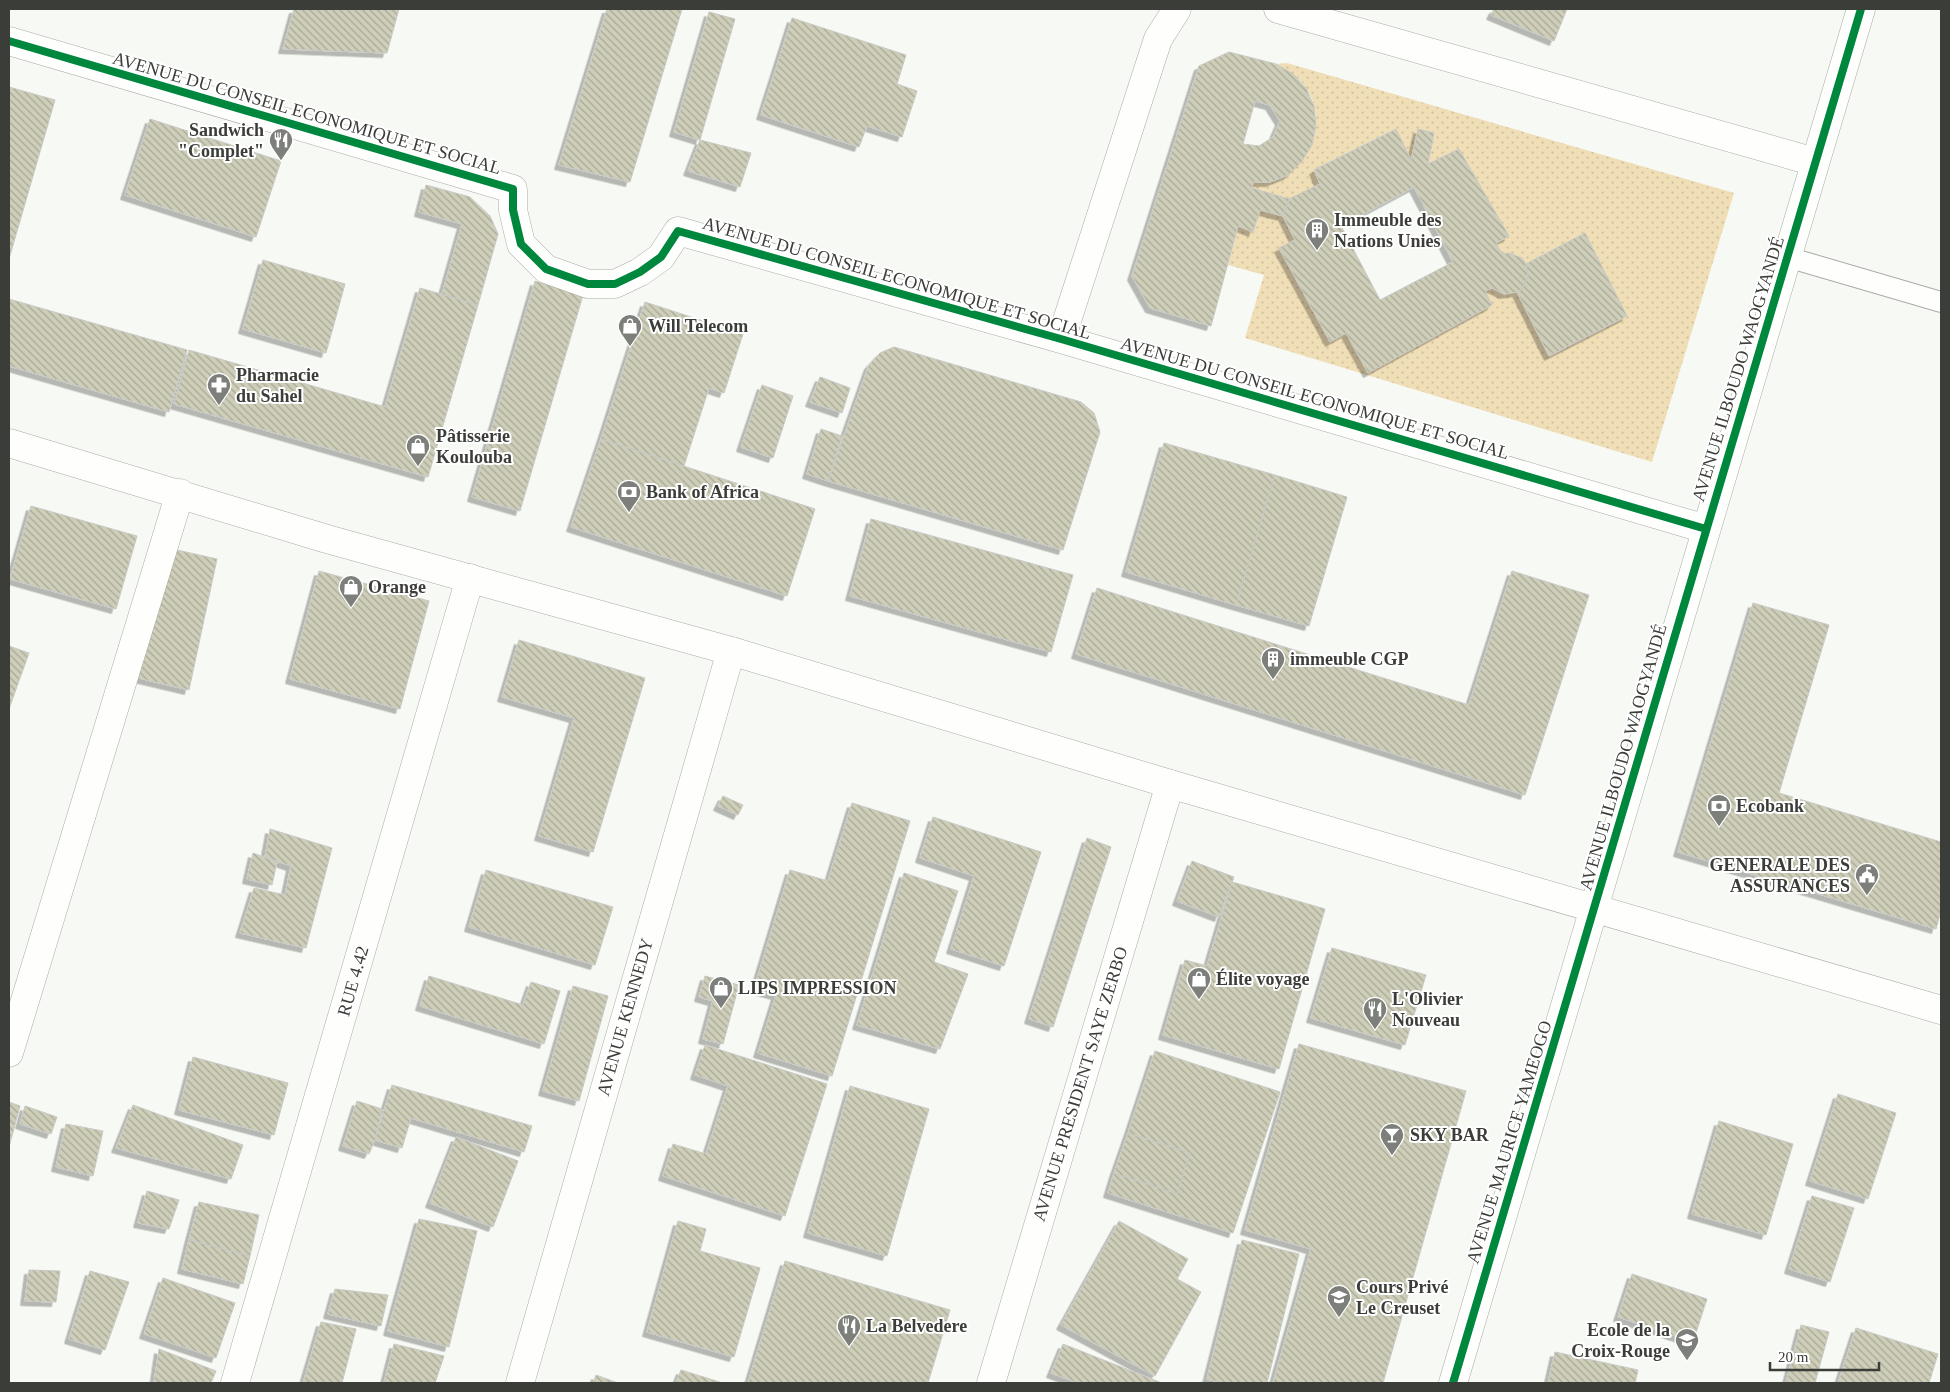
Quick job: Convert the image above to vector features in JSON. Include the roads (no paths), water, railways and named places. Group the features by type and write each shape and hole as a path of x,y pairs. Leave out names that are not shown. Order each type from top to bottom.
{"street":[{"path":"1061,339 1158,39 1177,9"},
{"path":"1278,9 1816,162"},
{"name":"AVENUE ILBOUDO WAOGYANDÉ","path":"1594,910 1860,9"},
{"name":"AVENUE DU CONSEIL ECONOMIQUE ET SOCIAL","path":"9,41 513,189 513,210 521,244 546,269 588,284 615,284 640,272 661,257 678,231 1061,339 1706,529"},
{"path":"9,443 180,493 327,539 731,650 1170,784 1594,910 1941,1010"},
{"path":"9,1053 180,493"},
{"name":"RUE 4.42","path":"235,1383 470,578"},
{"name":"AVENUE KENNEDY","path":"520,1383 731,650"},
{"name":"AVENUE PRESIDENT SAYE ZERBO","path":"991,1383 1170,784"},
{"name":"AVENUE MAURICE YAMEOGO","path":"1453,1383 1594,910"}],"lane":[{"path":"1787,257 1941,302"}],"place":[{"name":"Sandwich \"Complet\"","path":"281,161"},
{"name":"Immeuble des Nations Unies","path":"1317,251"},
{"name":"Will Telecom","path":"630,347"},
{"name":"Pharmacie du Sahel","path":"219,406"},
{"name":"Pâtisserie Koulouba","path":"418,467"},
{"name":"Bank of Africa","path":"629,513"},
{"name":"Orange","path":"351,608"},
{"name":"immeuble CGP","path":"1273,680"},
{"name":"Ecobank","path":"1719,827"},
{"name":"GENERALE DES ASSURANCES","path":"1867,896"},
{"name":"Élite voyage","path":"1199,1000"},
{"name":"LIPS IMPRESSION","path":"721,1009"},
{"name":"L'Olivier Nouveau","path":"1375,1030"},
{"name":"SKY BAR","path":"1392,1156"},
{"name":"Cours Privé Le Creuset","path":"1339,1318"},
{"name":"La Belvedere","path":"849,1347"},
{"name":"Ecole de la Croix-Rouge","path":"1687,1361"}]}
